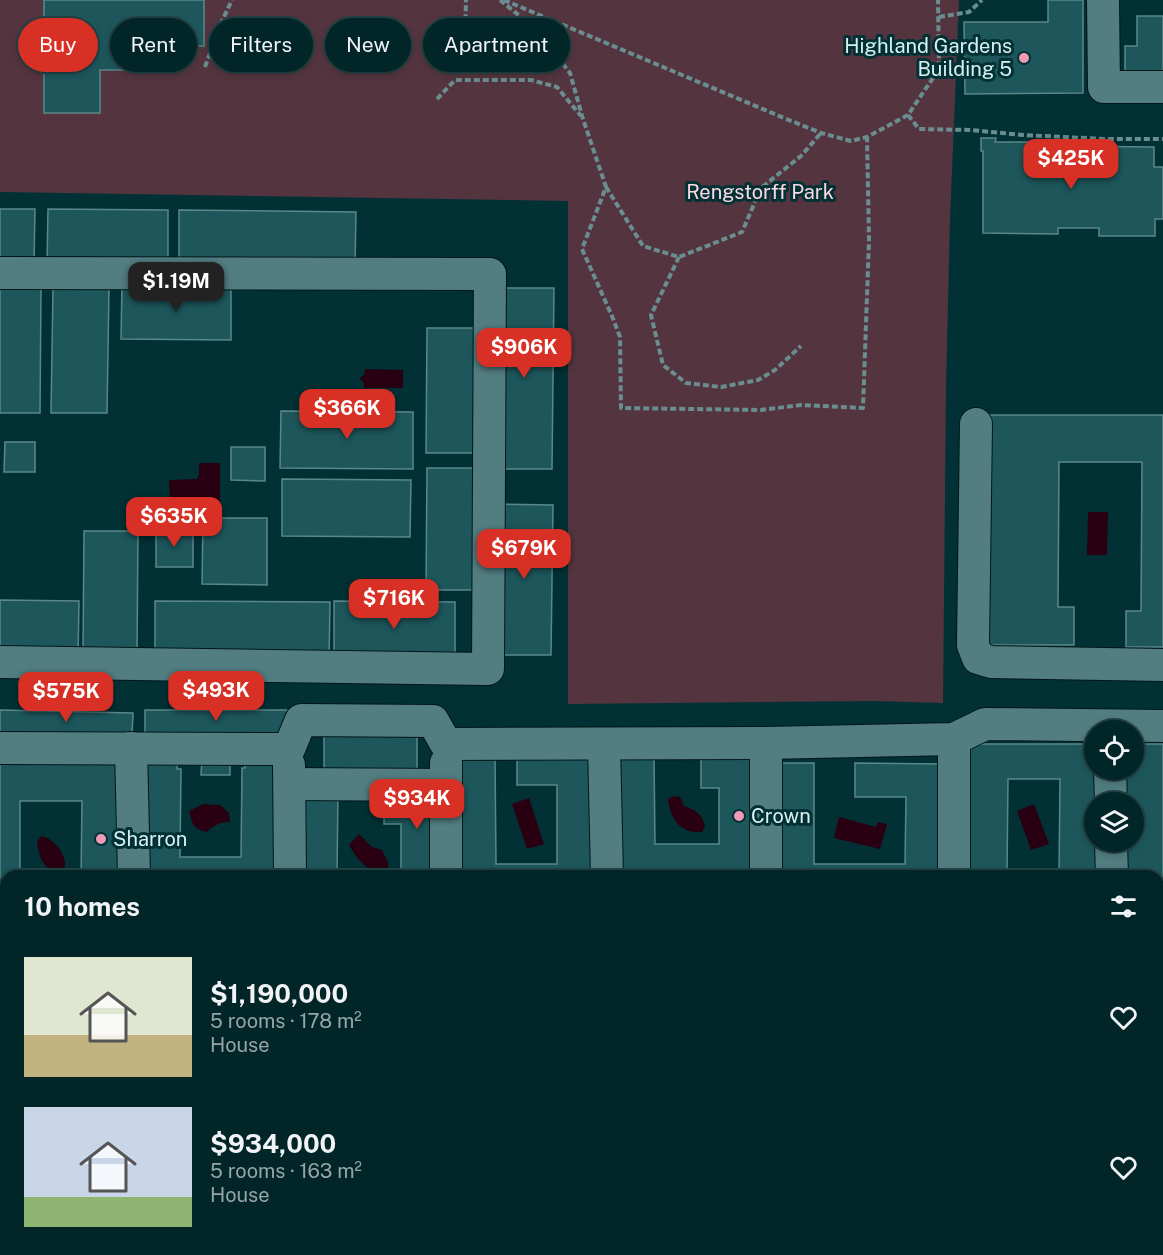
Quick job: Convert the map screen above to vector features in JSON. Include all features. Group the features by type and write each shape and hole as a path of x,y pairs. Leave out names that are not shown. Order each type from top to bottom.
{"lane":[{"path":"1103,0 1104,87 1163,87"},
{"path":"0,273 490,274 488,669 0,662"},
{"path":"976,424 973,645 978,658 991,662 1163,664"},
{"path":"290,870 289,749 302,720 433,721 446,744 446,870"},
{"path":"446,744 954,739 986,724 1084,727"},
{"path":"1144,727 1163,726"},
{"path":"954,739 954,870"},
{"path":"766,742 766,870"},
{"path":"604,744 607,870"},
{"path":"0,748 289,749"},
{"path":"131,748 134,870"},
{"path":"290,784 446,785"},
{"path":"1111,852 1112,870"}],"path":[{"path":"205,67 232,0"},
{"path":"466,0 466,18"},
{"path":"502,0 537,30 570,73 606,188 643,246 679,257 742,232 761,188 801,156 821,133"},
{"path":"502,0 773,114 821,133 850,141 867,137 908,115 939,69 939,0"},
{"path":"939,17 969,12 982,0"},
{"path":"437,99 456,80 531,80 556,87 583,119"},
{"path":"908,115 919,129 1105,139 1163,139"},
{"path":"606,188 582,249 620,338 621,408 761,410 801,405 863,408 869,240 867,137"},
{"path":"679,257 651,315 663,364 686,383 721,387 758,380 775,370 801,346"}],"green space":[{"name":"Rengstorff Park","path":"0,0 959,0 946,386 943,703 875,701 568,704 568,201 0,192"}],"shaded area":[{"path":"365,369 403,370 403,388 364,388 364,383 360,378 364,375"},
{"path":"199,463 220,463 220,505 170,504 169,480 197,479"},
{"path":"1088,512 1108,512 1107,555 1087,555"},
{"path":"674,796 680,797 684,806 700,815 705,826 702,832 694,832 682,827 674,818 668,799"},
{"path":"529,798 544,844 527,849 512,804"},
{"path":"203,804 220,805 229,813 230,822 217,824 207,832 198,829 189,811"},
{"path":"1034,804 1049,844 1031,850 1017,811"},
{"path":"839,817 876,827 878,822 887,824 880,849 834,838"},
{"path":"359,834 372,847 382,850 388,862 388,870 369,869 349,845"},
{"path":"42,836 57,846 64,859 64,870 47,868 42,861 37,841"}],"building":[{"path":"44,0 204,0 204,46 197,46 197,18 110,18 110,70 100,70 100,113 44,113 44,72 98,72 98,18 44,18"},
{"name":"Highland Gardens Building 5","path":"1048,0 1083,0 1083,93 965,94 964,22 1048,22"},
{"path":"1137,16 1163,16 1163,74 1125,74 1125,46 1137,46"},
{"path":"981,138 996,138 995,142 1038,142 1038,154 1062,157 1062,146 1154,147 1154,167 1163,167 1163,219 1155,219 1155,236 1099,236 1099,228 1058,228 1058,234 983,233"},
{"path":"0,209 35,209 34,264 0,264"},
{"path":"48,209 168,210 168,265 47,264"},
{"path":"179,210 356,212 355,267 179,266"},
{"path":"122,285 231,286 231,340 121,339"},
{"path":"0,288 41,288 40,413 0,413"},
{"path":"53,288 109,288 107,413 51,413"},
{"path":"495,288 554,288 552,469 493,469"},
{"path":"427,328 481,328 480,453 426,453"},
{"path":"281,411 413,412 413,469 280,468"},
{"path":"988,415 1163,415 1163,647 1126,647 1126,611 1141,611 1142,462 1059,462 1058,607 1074,607 1074,645 987,645"},
{"path":"5,442 35,442 35,472 4,472"},
{"path":"231,447 265,447 265,481 231,480"},
{"path":"427,468 481,468 480,590 426,590"},
{"path":"282,479 411,480 410,537 282,536"},
{"path":"496,504 553,505 551,655 495,655"},
{"path":"203,518 267,518 267,585 202,584"},
{"path":"156,530 193,530 193,567 156,567"},
{"path":"84,531 138,531 137,655 83,654"},
{"path":"0,600 79,601 78,657 0,656"},
{"path":"155,601 330,602 329,660 155,659"},
{"path":"334,601 455,602 455,658 334,658"},
{"path":"0,710 133,713 132,736 0,734"},
{"path":"145,710 287,710 287,734 145,734"},
{"path":"417,729 417,777 324,777 324,730"},
{"path":"966,744 1084,744 1084,780 1097,780 1098,792 1084,792 1084,852 1100,852 1100,870 1059,870 1060,779 1008,779 1007,870 966,870"},
{"path":"1144,744 1163,744 1163,870 1123,870 1124,852 1144,852 1144,792 1124,792 1124,780 1144,780"},
{"path":"598,751 598,870 458,870 458,753 495,754 496,864 557,864 557,785 517,785 517,755"},
{"name":"Crown","path":"617,755 654,755 655,844 719,844 719,788 701,788 701,757 759,756 759,870 617,870"},
{"path":"140,758 178,758 177,769 181,769 180,857 241,857 242,768 245,768 245,759 283,759 281,870 139,870"},
{"path":"202,758 230,758 230,775 201,775"},
{"name":"Sharron","path":"0,761 122,762 121,870 81,870 82,801 20,801 20,870 0,870"},
{"path":"774,763 814,763 814,864 905,864 906,797 855,797 855,763 943,764 943,870 774,870"},
{"path":"300,792 338,792 337,870 299,870"},
{"path":"384,792 441,792 440,870 401,870 401,824 384,824"}],"place":[{"name":"Highland Gardens Building 5","path":"1024,58"},
{"name":"Crown","path":"739,816"},
{"name":"Sharron","path":"101,839"}]}
